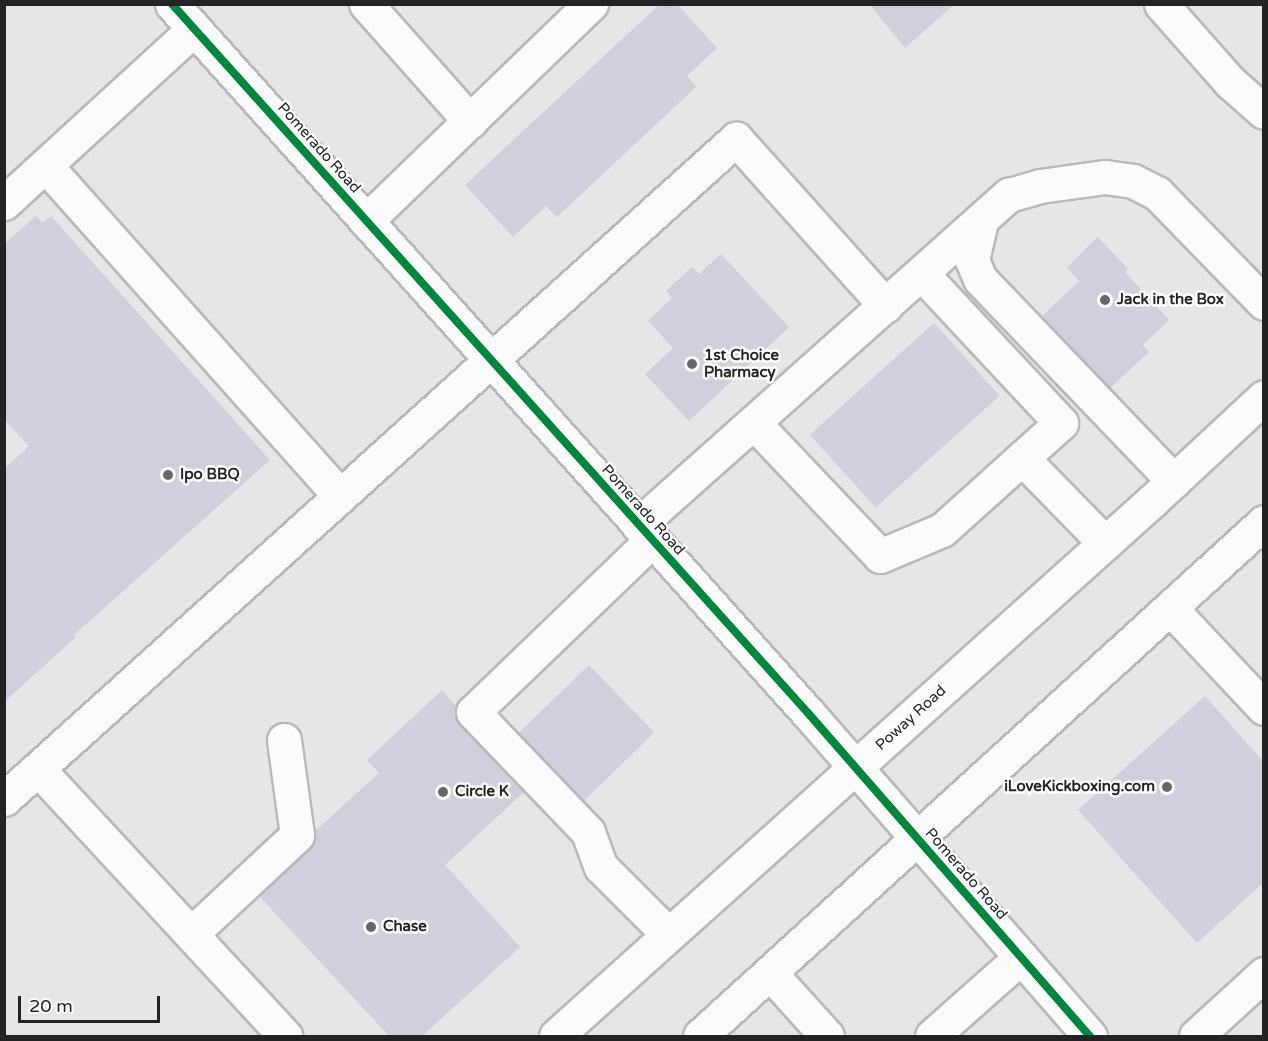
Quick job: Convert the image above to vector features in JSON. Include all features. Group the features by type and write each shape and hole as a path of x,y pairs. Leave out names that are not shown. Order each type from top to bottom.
{"main road":[{"name":"Pomerado Road","path":"172,4 856,768 1090,1036"},
{"path":"366,4 470,121"},
{"path":"366,221 591,4"},
{"path":"1161,4 1230,82 1263,112"},
{"path":"4,203 194,29"},
{"path":"4,799 736,139 886,306"},
{"path":"46,166 340,496"},
{"path":"668,934 601,867 588,832 473,712 754,423 1009,195 1040,186 1105,177 1133,180 1157,193 1263,303"},
{"path":"981,221 972,260 980,279 1174,481"},
{"path":"754,423 880,556 942,530 1061,423 922,274"},
{"name":"Poway Road","path":"556,1036 1174,481 1263,397"},
{"path":"1022,458 1105,543"},
{"path":"700,1036 1263,522"},
{"path":"1170,608 1263,708"},
{"path":"191,934 297,835 284,740"},
{"path":"38,768 285,1036"},
{"path":"932,1036 1021,957"},
{"path":"770,973 827,1036"},
{"path":"1196,1036 1263,974"}],"building":[{"path":"660,4 677,4 717,48 687,76 696,87 557,217 546,206 513,237 465,185"},
{"path":"869,4 955,4 905,48"},
{"path":"36,216 42,223 51,216 270,460 74,635 76,637 4,702 4,469 29,446 4,419 4,244"},
{"name":"Jack in the Box","path":"1098,237 1127,268 1126,273 1169,320 1143,345 1149,352 1110,388 1042,316 1079,281 1067,267"},
{"path":"721,254 789,327 689,421 645,374 673,348 648,321 672,298 666,291 692,267 699,274"},
{"path":"934,323 1000,396 875,508 810,435"},
{"path":"589,665 654,733 584,801 519,733"},
{"path":"442,690 456,706 455,716 459,725 524,792 445,865 520,947 422,1036 389,1036 259,896 310,849 315,841 315,831 379,773 367,760"},
{"path":"1205,696 1263,761 1263,883 1197,943 1078,810"}],"cycle path":[{"path":"172,4 808,713 1090,1036"}],"place":[{"name":"Jack in the Box","path":"1105,300"},
{"name":"1st Choice Pharmacy","path":"692,364"},
{"name":"Ipo BBQ","path":"168,475"},
{"name":"iLoveKickboxing.com","path":"1167,787"},
{"name":"Circle K","path":"443,792"},
{"name":"Chase","path":"371,927"}]}
